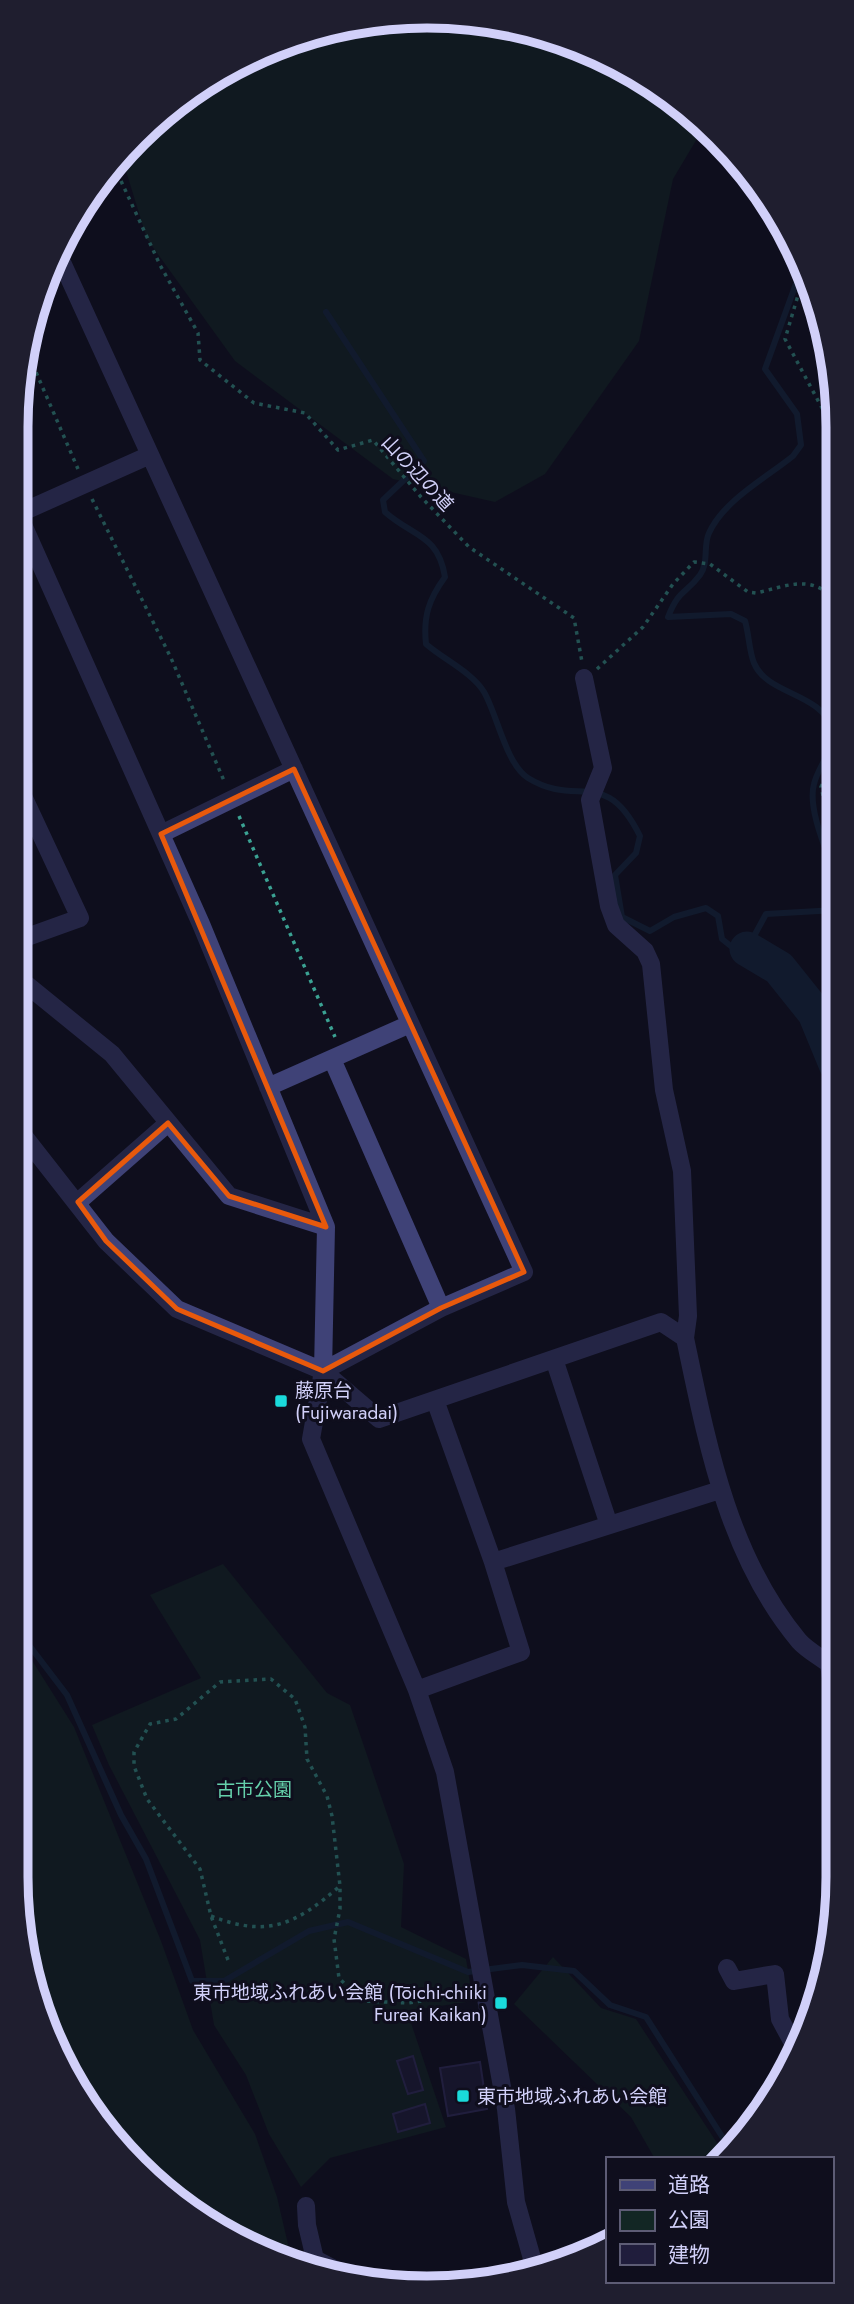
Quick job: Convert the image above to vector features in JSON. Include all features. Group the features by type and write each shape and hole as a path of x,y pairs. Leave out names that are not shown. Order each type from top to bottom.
{"street":[{"path":"63,263 523,1272 440,1308 323,1371"},
{"path":"28,508 150,455"},
{"path":"28,537 161,834 326,1227 323,1371 311,1439 366,1576 417,1690 445,1772 472,1933 480,1956 506,2109 516,2202 533,2261"},
{"path":"584,678 603,768 590,800 610,906 616,925 645,951 652,964 664,1090 682,1171 688,1317 685,1338 720,1490 762,1585 800,1643 826,1662"},
{"path":"161,834 294,769"},
{"path":"28,807 80,918 28,937"},
{"path":"28,986 111,1054 229,1196 326,1227"},
{"path":"268,1087 410,1024"},
{"path":"337,1056 440,1308"},
{"path":"78,1202 169,1123"},
{"path":"28,1141 106,1241 177,1308 323,1371 379,1419 661,1322 685,1338"},
{"path":"554,1359 609,1525"},
{"path":"417,1690 521,1651 493,1562 435,1400"},
{"path":"493,1562 720,1490"},
{"path":"727,1968 734,1981 775,1974 780,2019 791,2040"},
{"path":"306,2206 307,2225 317,2260"}],"path":[{"name":"山の辺の道","path":"118,175 160,265 198,333 200,360 254,403 305,413 338,450 373,440 421,497 469,547 574,618 584,678"},
{"path":"802,291 799,292 785,339 825,412"},
{"path":"33,365 85,485 171,658 337,1056"},
{"path":"584,678 601,667 643,627 673,584 694,562 710,564 748,592 756,593 806,582 826,590"},
{"path":"826,776 821,787 826,808"},
{"path":"228,1960 211,1916 200,1869 147,1798 134,1766 134,1752 150,1724 176,1719 220,1682 271,1679 295,1699 305,1727 307,1759 327,1796 332,1816 340,1886 340,1909 334,1940 339,1978 362,2001 408,2003 453,1996"},
{"path":"211,1916 234,1925 260,1929 288,1923 317,1906 340,1886"}],"highlighted area":[{"path":"294,769 524,1272 441,1308 323,1371 177,1309 106,1241 78,1202 168,1123 229,1196 326,1227 161,834"}],"green space":[{"path":"427,28 479,31 555,49 626,81 670,110 699,135 673,179 639,341 545,474 495,502 393,479 235,361 147,239 125,167 164,127 205,95 274,58 324,42 375,31"},
{"name":"古市公園","path":"223,1564 327,1693 350,1705 404,1864 401,1927 466,1959 473,2001 407,2011 446,2127 330,2158 301,2187 269,2134 246,2075 214,2025 200,1940 109,1765 92,1725 201,1678 150,1595"},
{"path":"28,1654 74,1727 161,1941 193,2030 255,2134 277,2197 290,2252 227,2223 205,2209 145,2159 95,2099 58,2030 42,1980 31,1929 28,1877"},
{"path":"553,1957 601,2008 636,2019 720,2147 711,2157 654,2157 631,2117 514,2004"}],"building":[{"path":"413,2056 423,2090 408,2094 397,2061"},
{"path":"480,2062 487,2109 448,2116 440,2068"},
{"path":"425,2104 430,2123 398,2132 393,2114"}],"waterway":[{"path":"798,279 765,369 797,414 801,445 793,456 735,500 716,521 707,538 703,570 679,597 668,617 731,614 745,621 752,658 761,674 770,682 806,700 826,716"},
{"path":"326,312 424,461 383,500 385,512 430,544 442,563 445,577 428,608 426,644 479,685 489,701 514,762 528,778 562,790 602,795 615,801 627,814 640,836 636,853 615,875 622,917 650,931 674,917 706,908 718,916 722,939 737,951 747,949 766,914 826,911"},
{"path":"826,757 816,777 813,794 813,806 826,850"},
{"path":"747,949 779,968 815,1013 826,1040"},
{"path":"28,1644 67,1695 121,1815 146,1859 192,1981 224,1981 309,1931 348,1922 468,1972 522,1965 574,1971 610,2005 646,2017 725,2142"}],"place":[{"name":"藤原台 (Fujiwaradai)","path":"281,1401"},
{"name":"東市地域ふれあい会館 (Tōichi-chiiki Fureai Kaikan)","path":"501,2003"},
{"name":"東市地域ふれあい会館","path":"463,2096"}]}
